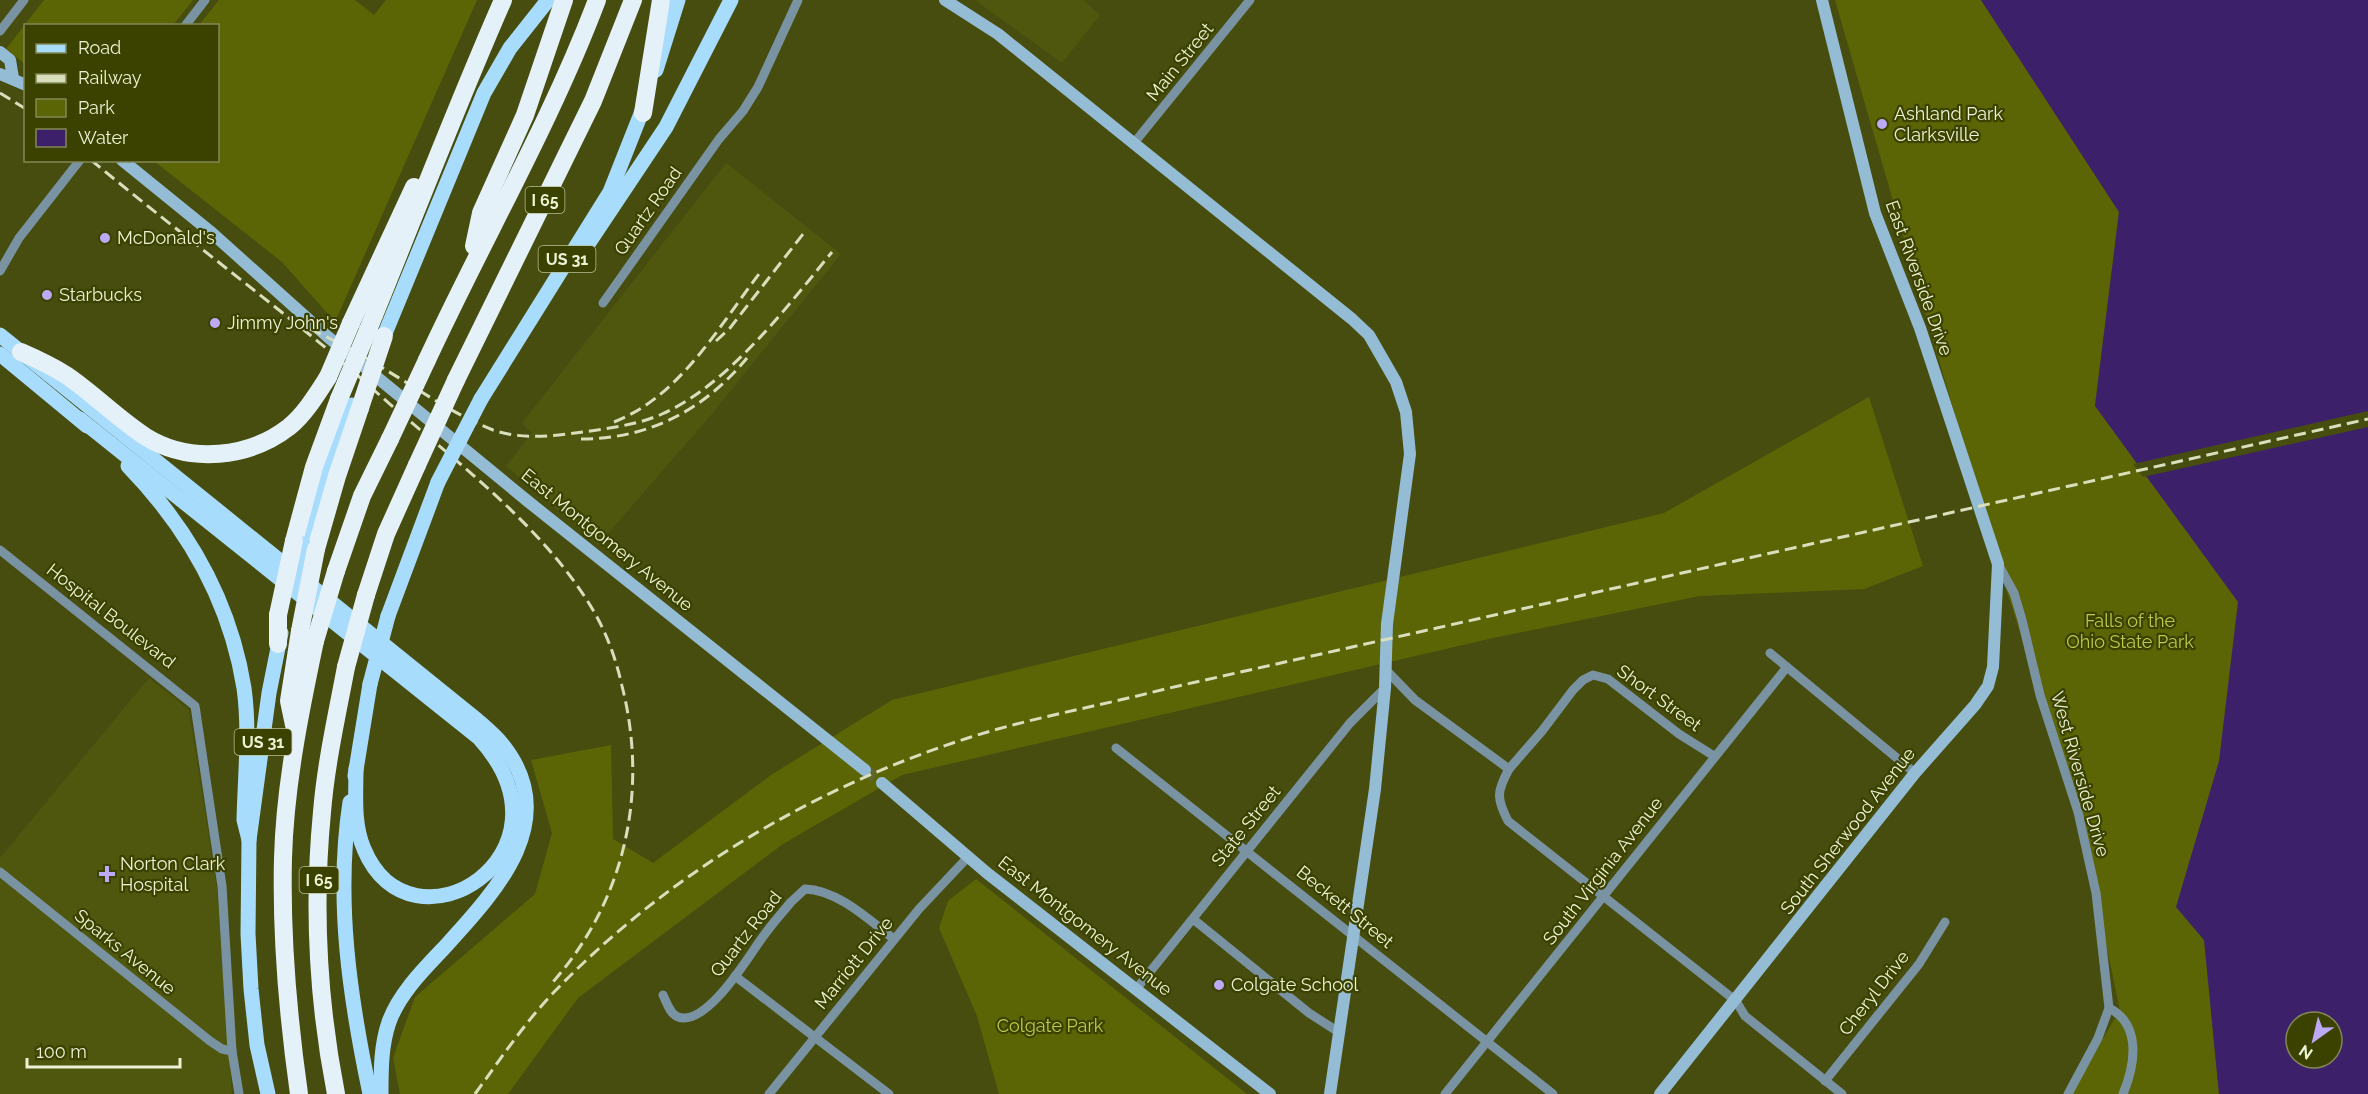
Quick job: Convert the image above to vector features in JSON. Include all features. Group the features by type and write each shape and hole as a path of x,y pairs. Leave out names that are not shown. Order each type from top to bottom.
{"highway":[{"path":"278,644 281,617 304,545 337,476 350,404 368,330 432,148 455,109 503,0"},
{"path":"468,271 481,213 525,115 564,0"},
{"name":"I 65","path":"299,1094 292,1042 284,941 283,855 296,736 315,641 362,496 468,271 528,156 578,50 597,0"},
{"name":"I 65","path":"336,1094 323,1013 318,944 319,884 322,812 346,667 386,534 456,380 593,101 633,0"},
{"path":"643,112 661,0"},
{"path":"21,352 65,375 144,436 191,454 229,454 263,443 289,427 368,330"},
{"path":"296,736 289,701 300,631 304,545"}],"main road":[{"path":"368,330 457,155 484,93 510,48 548,0"},
{"name":"US 31","path":"370,1094 357,1029 345,922 346,831 370,684 388,616 438,482 481,399 610,192 643,112 678,0"},
{"path":"514,343 543,311 650,153 692,79 731,0"},
{"path":"0,335 476,719 502,744 514,763 526,799 526,818 519,849 485,903 420,973 399,1003 389,1021 384,1045 381,1094"},
{"path":"0,354 480,738 502,768 511,800 509,839 495,866 472,886 447,895 416,894 395,886 377,870 362,844 356,798 356,768"},
{"path":"80,419 144,482 176,520 210,576 232,635 244,690 244,820 249,840"},
{"name":"US 31","path":"268,1094 256,1045 251,989 248,934 249,840 278,644"}],"street":[{"path":"0,31 24,0"},
{"path":"187,24 205,0"},
{"name":"Quartz Road","path":"603,303 719,139 743,111 758,87 798,0"},
{"path":"945,0 998,34 1370,335 1396,382 1406,412 1410,454 1387,624 1385,688 1375,789 1330,1094"},
{"name":"Main Street","path":"1134,142 1250,0"},
{"name":"East Riverside Drive","path":"1822,0 1875,213 1920,328 1998,564"},
{"path":"0,52 10,60 13,78"},
{"path":"0,74 24,84"},
{"path":"0,271 19,238 78,162"},
{"name":"East Montgomery Avenue","path":"124,162 212,233 328,337 865,770"},
{"name":"Hospital Boulevard","path":"0,550 171,684 190,700 196,712 222,886 232,1051"},
{"name":"South Sherwood Avenue","path":"1660,1094 1915,773 1975,705 1988,686 1997,635 1998,564"},
{"name":"West Riverside Drive","path":"1998,564 2014,593 2040,695 2078,812 2096,893 2109,1008"},
{"path":"1770,653 1915,773"},
{"name":"South Virginia Avenue","path":"1445,1094 1605,896 1714,756 1787,668"},
{"path":"1385,669 1415,700 1509,769 1498,788 1501,807 1508,821 1736,1001 1745,1016 1842,1094"},
{"name":"Short Street","path":"1509,769 1583,680 1593,675 1608,679 1679,734 1714,756"},
{"name":"State Street","path":"1137,988 1350,723 1385,688"},
{"name":"Beckett Street","path":"1116,748 1248,850 1553,1094"},
{"name":"East Montgomery Avenue","path":"882,783 968,857 1270,1094"},
{"name":"Marriott Drive","path":"770,1094 894,939 968,857"},
{"name":"Sparks Avenue","path":"0,872 210,1041 222,1049 232,1051"},
{"name":"Quartz Road","path":"663,995 672,1014 684,1018 701,1012 717,999 763,936 791,902 806,889 822,889 894,939"},
{"path":"1193,919 1309,1013 1340,1033"},
{"name":"Cheryl Drive","path":"1825,1081 1919,964 1945,922"},
{"path":"735,976 889,1094"},
{"path":"2068,1094 2097,1038 2109,1008 2117,1012 2127,1024 2133,1040 2133,1069 2122,1094"},
{"path":"232,1051 238,1094"}],"shaded area":[{"path":"975,0 1083,0 1100,15 1062,63"},
{"path":"726,163 841,254 711,415 598,545 506,466 532,433 522,423"},
{"name":"Norton Clark Hospital","path":"149,678 189,710 217,889 232,1094 0,1094 0,858"}],"green space":[{"path":"44,0 193,0 174,24 25,24"},
{"path":"219,0 355,0 374,15 386,0 477,0 335,322 282,262 155,162 219,162 219,24 200,24"},
{"name":"Falls of the Ohio State Park","path":"1835,0 1981,0 2119,212 2095,406 2368,360 2211,1009 2219,1094 2070,1094 2120,1010 2078,812 1998,564"},
{"path":"24,26 24,63 6,49"},
{"path":"1869,397 1923,566 1864,589 1700,596 1493,638 902,775 783,844 578,998 508,1094 400,1094 393,1058 415,997 535,894 552,833 531,760 611,745 613,839 653,863 771,775 892,700 1664,513"},
{"name":"Colgate Park","path":"976,879 1247,1094 999,1094 977,1016 939,928 948,901"}],"water":[{"path":"1981,0 2368,0 2368,1094 2219,1094 2204,940 2176,907 2219,761 2238,602 2095,406 2119,212"}],"pier":[{"path":"2368,411 2368,427 2143,477 2133,464"}],"tunnel":[{"path":"865,770 882,783"}],"railway":[{"path":"0,93 24,108"},
{"path":"93,162 327,349 482,483 554,556 575,582 593,610 603,628 617,666 630,726 633,766 631,805 624,843 613,881 598,917 577,951 552,983"},
{"path":"716,341 730,328 803,234"},
{"path":"310,329 368,359 452,410 493,430 515,435 538,436 603,429 653,418 686,401 710,384 755,343 832,252"},
{"path":"614,422 659,396 678,378 696,359 759,274"},
{"path":"581,439 630,434 673,418 712,393 747,358"},
{"path":"475,1094 547,999 603,945 649,906 698,870 803,807 858,780 914,757 995,730 1165,689 2368,419"}],"place":[{"name":"Ashland Park Clarksville","path":"1882,124"},
{"name":"McDonald's","path":"105,238"},
{"name":"Starbucks","path":"47,295"},
{"name":"Jimmy John's","path":"215,323"},
{"name":"Norton Clark Hospital","path":"107,874"},
{"name":"Colgate School","path":"1219,985"}]}
